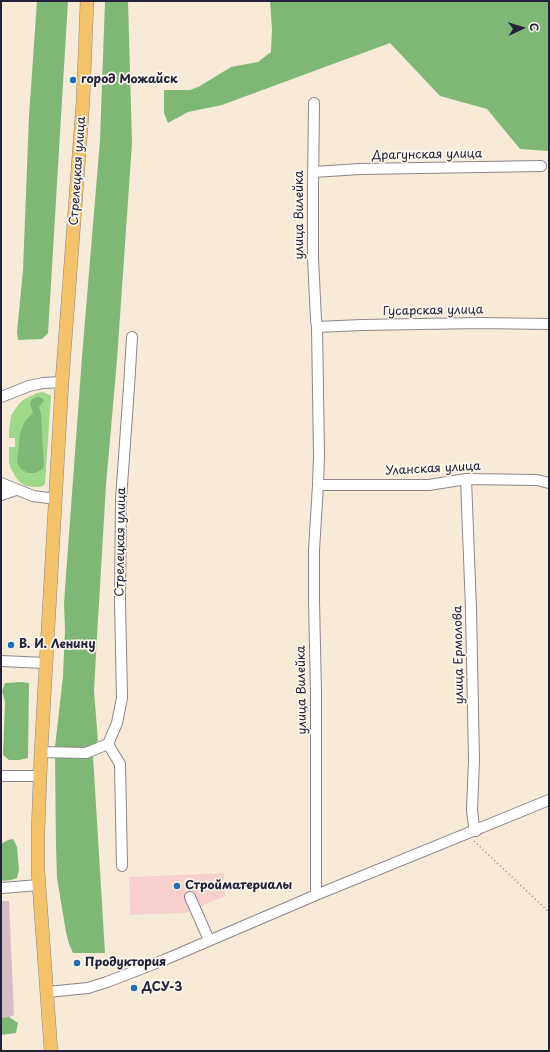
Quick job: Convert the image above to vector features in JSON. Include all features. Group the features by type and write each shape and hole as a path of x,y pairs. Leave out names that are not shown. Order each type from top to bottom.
{"main road":[{"name":"Стрелецкая улица","path":"51,1051 39,885 38,843 40,776 62,382 83,101 87,1"}],"street":[{"name":"улица Вилейка","path":"314,103 313,258 317,327 318,485 314,550 316,895"},
{"name":"Драгунская улица","path":"313,172 360,169 541,166"},
{"name":"Гусарская улица","path":"317,327 480,323 549,324"},
{"name":"Стрелецкая улица","path":"108,744 117,723 122,698 120,601 121,498 132,337"},
{"path":"1,396 43,383 62,382"},
{"name":"Уланская улица","path":"318,485 429,485 466,479 537,480 549,483"},
{"name":"улица Ермолова","path":"466,479 472,625 474,760 472,810 474,827 471,833"},
{"path":"1,483 33,496 56,498"},
{"path":"1,495 16,490"},
{"path":"1,661 46,663"},
{"path":"41,752 86,753 108,744 120,764 122,866"},
{"path":"1,776 40,776"},
{"path":"47,992 94,986 164,960 316,895 549,800"},
{"path":"2,888 39,885"},
{"path":"190,897 209,940"}],"path":[{"path":"471,833 549,912"}],"shaded area":[{"name":"Стройматериалы","path":"224,873 225,896 185,913 130,915 129,877"},
{"path":"1,901 9,901 14,1015 1,1021"}],"green space":[{"path":"37,1 68,1 48,333 42,339 18,340 17,332 23,270 29,116"},
{"path":"105,1 128,1 132,143 117,360 106,485 97,636 94,691 98,741 90,748 55,747 63,676 65,630 64,603 100,140"},
{"path":"270,1 549,1 549,151 520,149 487,109 440,96 390,43 222,105 188,112 168,123 164,113 164,90 190,90 200,86 231,67 258,62 271,52 272,29"},
{"path":"42,392 51,396 45,484 41,487 26,486 17,479 9,462 9,447 15,447 15,438 9,438 11,416 23,400"},
{"path":"40,397 44,400 39,407 41,414 44,466 43,469 35,473 28,473 21,469 17,463 20,433 25,421 33,413 30,403 32,399"},
{"path":"5,683 29,683 28,758 9,760 3,755 5,702 2,691"},
{"path":"55,755 93,756 105,953 73,953 69,944 57,878"},
{"path":"13,839 17,847 19,870 17,878 2,881 1,844"},
{"path":"9,1017 18,1023 16,1033 1,1035 1,1018"}],"place":[{"name":"город Можайск","path":"73,80"},
{"name":"В. И. Ленину","path":"11,645"},
{"name":"Стройматериалы","path":"177,886"},
{"name":"Продуктория","path":"77,963"},
{"name":"ДСУ-3","path":"134,988"}]}
